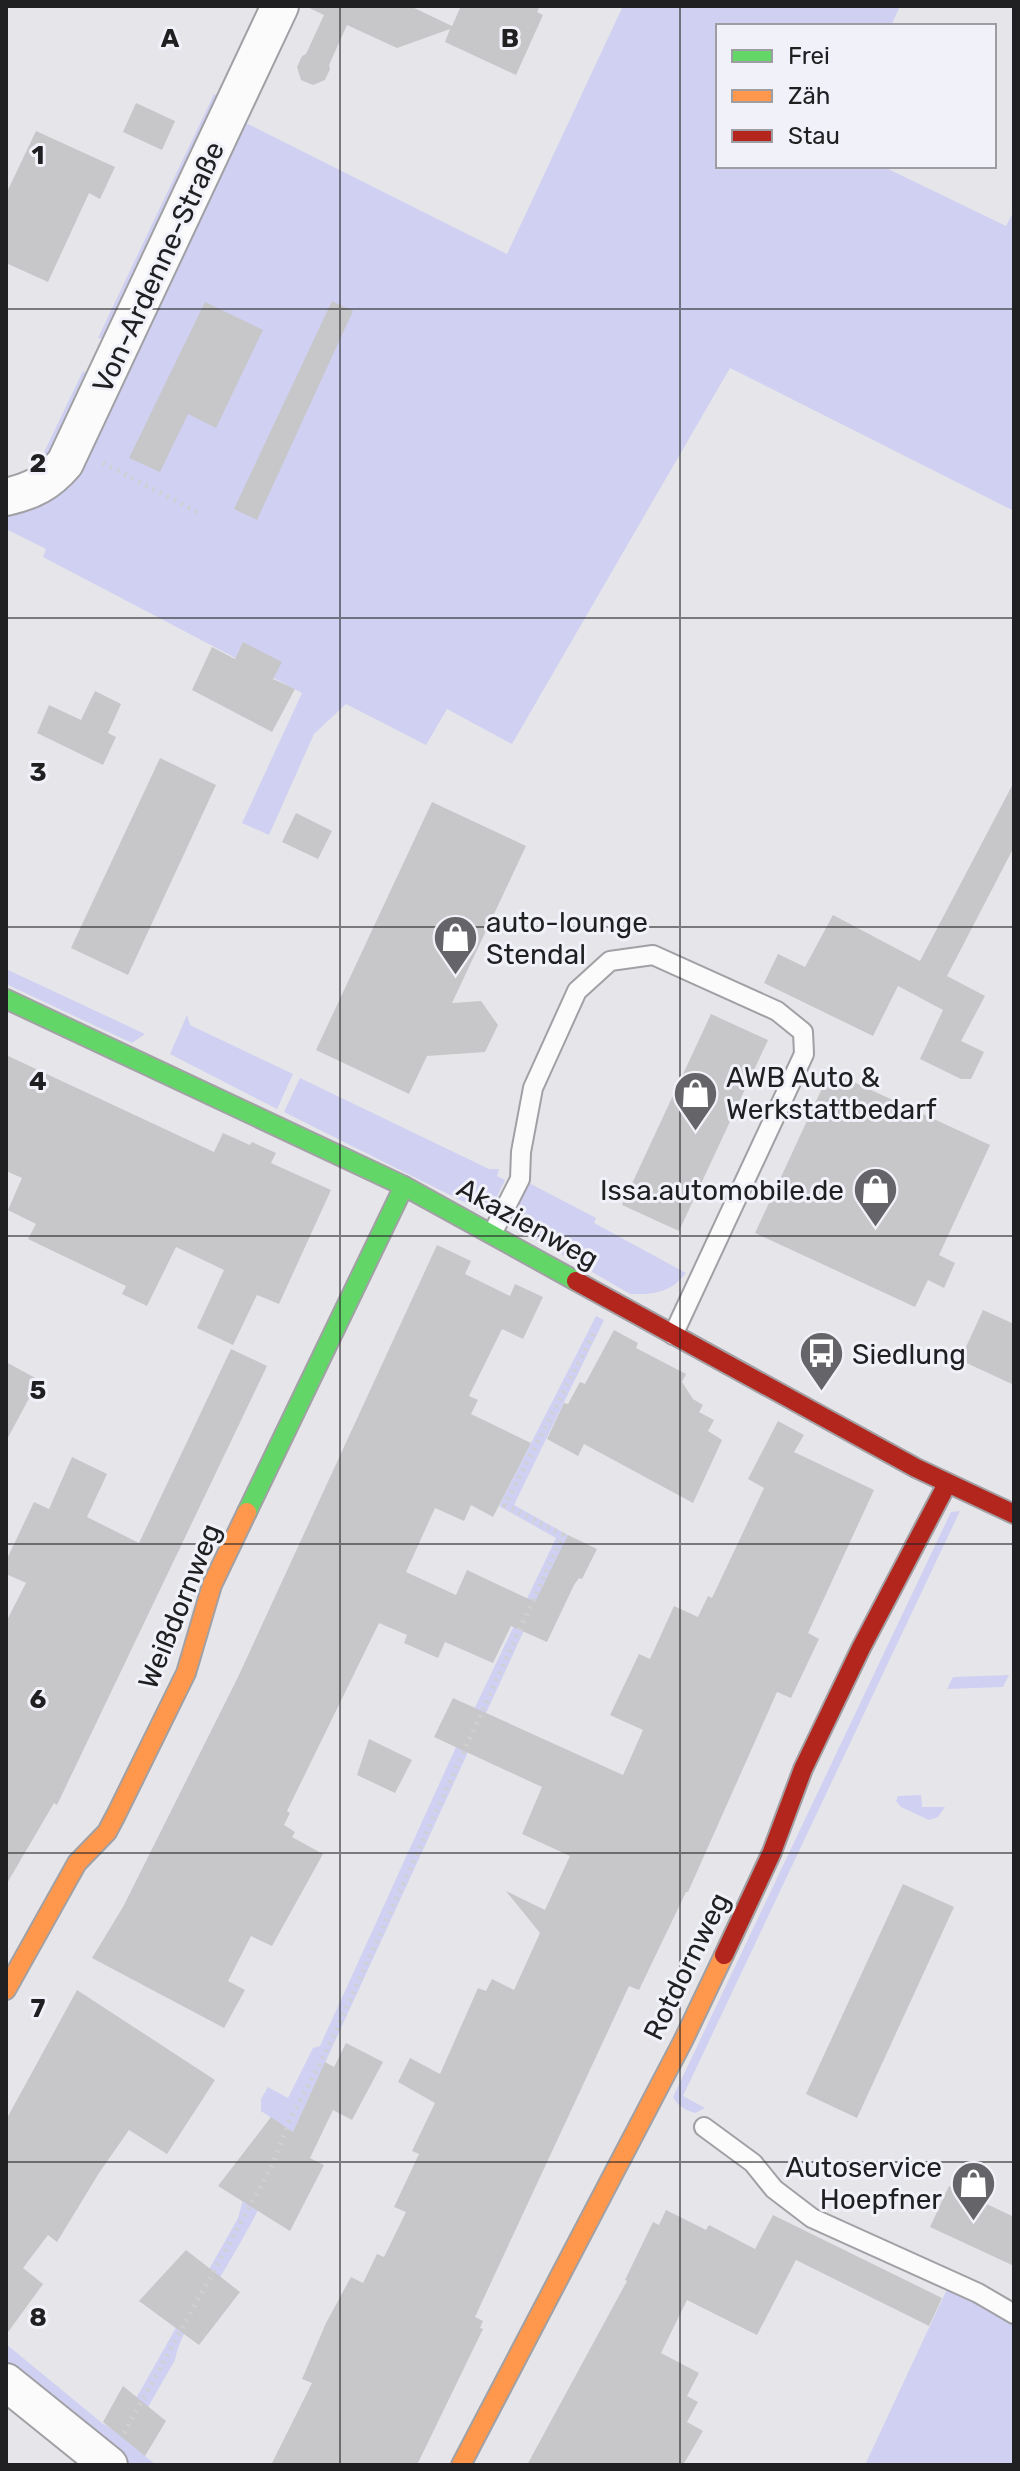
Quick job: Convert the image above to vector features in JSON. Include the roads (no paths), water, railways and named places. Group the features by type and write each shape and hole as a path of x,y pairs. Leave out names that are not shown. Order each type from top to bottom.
{"street":[{"name":"Von-Ardenne-Straße","path":"6,497 32,491 51,479 74,448 280,6"},
{"name":"Akazienweg","path":"6,999 404,1186 947,1484 1014,1514"},
{"name":"Weißdornweg","path":"6,1990 77,1863 107,1832 116,1815 186,1673 212,1585 404,1186"},
{"name":"Rotdornweg","path":"461,2465 683,2041 772,1852 803,1769 861,1648 947,1484"},
{"path":"6,2382 107,2463"}],"lane":[{"path":"492,1234 520,1179 521,1152 533,1088 577,991 610,961 653,955 777,1011 803,1032 804,1054 673,1335"},
{"path":"704,2127 753,2163 774,2189 812,2218 978,2293 1014,2314"}],"place":[{"name":"auto-lounge Stendal","path":"455,977"},
{"name":"AWB Auto & Werkstattbedarf","path":"695,1132"},
{"name":"Issa.automobile.de","path":"875,1229"},
{"name":"Siedlung","path":"821,1393"},
{"name":"Autoservice Hoepfner","path":"973,2222"}]}
